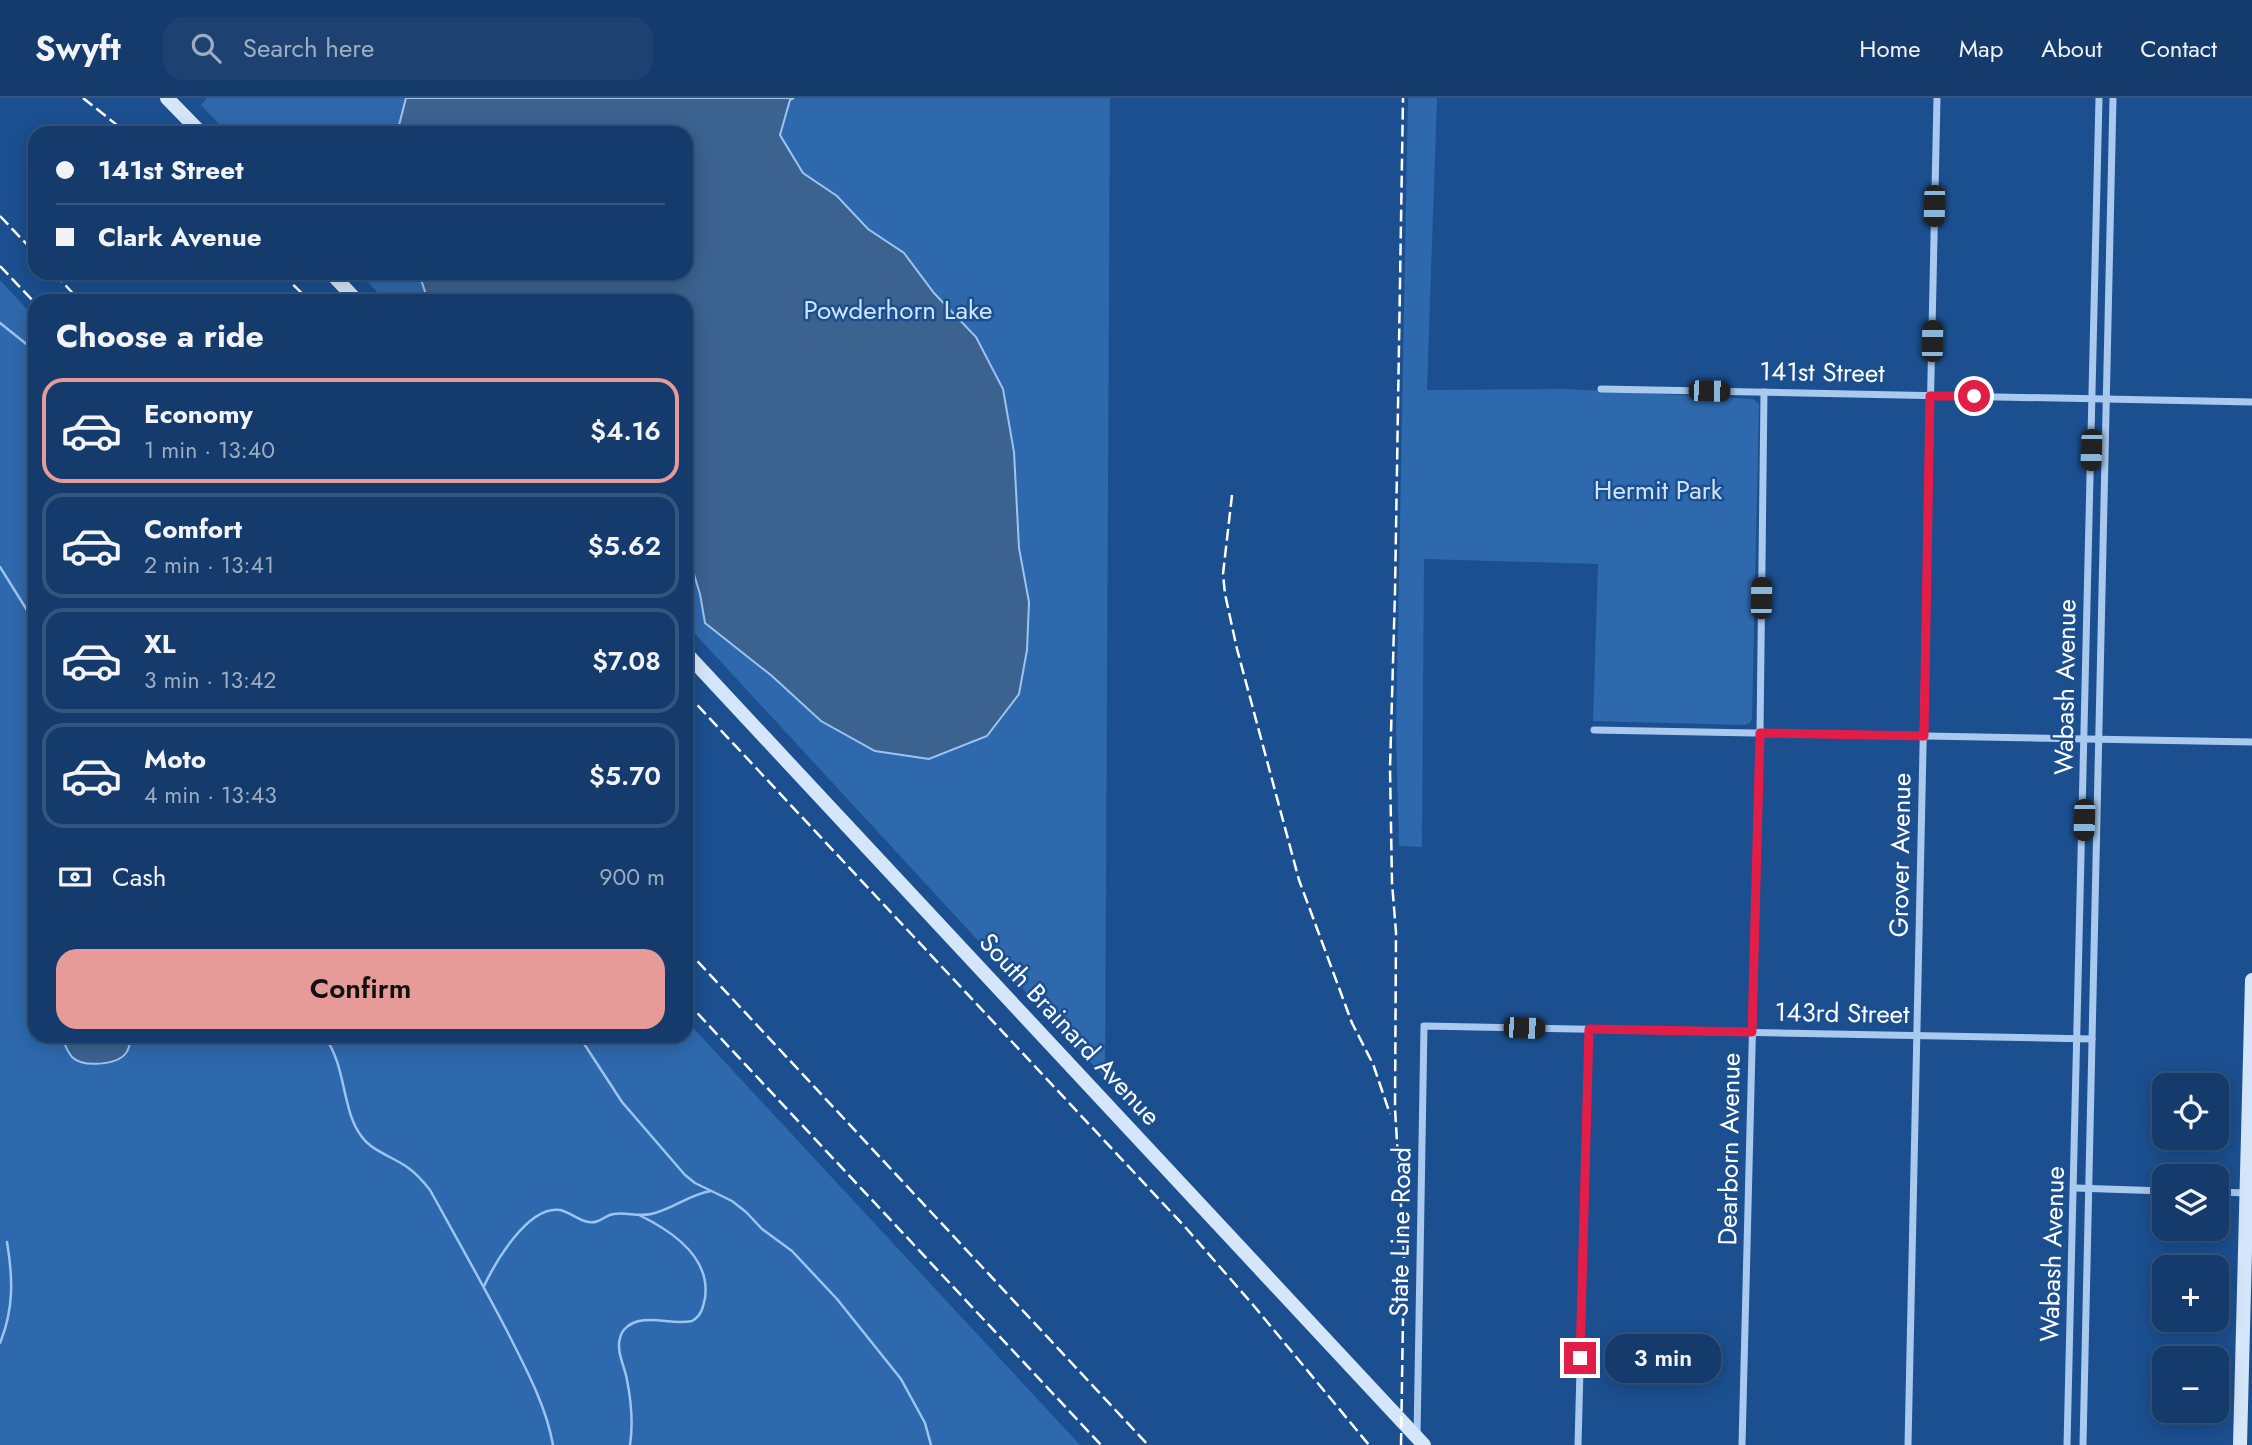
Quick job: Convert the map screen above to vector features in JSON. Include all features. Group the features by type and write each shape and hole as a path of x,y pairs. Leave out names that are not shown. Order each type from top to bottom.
{"main road":[{"path":"167,98 194,126"},
{"path":"338,280 350,294"},
{"name":"South Brainard Avenue","path":"693,661 1421,1441"},
{"path":"2241,1445 2248,1283 2247,1193 2252,980"}],"street":[{"name":"Grover Avenue","path":"1908,1445 1937,98"},
{"name":"Wabash Avenue","path":"2067,1445 2099,98"},
{"name":"Wabash Avenue","path":"2083,1445 2113,98"},
{"name":"141st Street","path":"1601,389 2252,402"},
{"name":"Dearborn Avenue","path":"1742,1445 1760,733 1763,392"},
{"path":"1594,730 2252,742"},
{"name":"State Line Road","path":"1421,1441 1424,1026"},
{"name":"143rd Street","path":"1424,1026 2092,1039"},
{"path":"1578,1445 1589,1029"},
{"path":"2075,1188 2152,1190"},
{"path":"2229,1192 2247,1193"}],"green space":[{"name":"Powderhorn Lake","path":"207,98 1110,98 1105,1078 693,632 693,294 379,294 366,280 693,280 693,126 220,126 201,105"},
{"name":"Hermit Park","path":"1408,98 1437,98 1427,390 1565,389 1753,399 1759,404 1750,723 1593,721 1598,564 1424,559 1422,847 1399,846 1396,734"},
{"path":"0,280 28,310 28,1043 693,1043 693,1028 1080,1445 0,1445"}],"shaded area":[{"name":"Powderhorn Lake","path":"406,98 794,98 790,100 780,135 803,173 837,196 868,229 904,253 934,293 976,337 1003,389 1014,452 1019,548 1029,602 1027,650 1019,694 987,736 929,759 875,751 821,721 772,676 705,623 693,571 693,294 426,294 421,280 693,280 693,126 399,126"},
{"path":"65,1043 129,1043 122,1057 100,1064 77,1060"}],"waterway":[{"path":"0,323 28,345"},
{"path":"0,567 28,612"},
{"path":"328,1043 337,1061 350,1114 362,1137 377,1150 410,1169 430,1190 528,1372 545,1415 553,1445"},
{"path":"584,1043 622,1102 685,1175 695,1183 732,1201 746,1212 762,1229 792,1251 837,1299 901,1379 925,1423 931,1445"},
{"path":"484,1286 514,1238 536,1217 548,1211 560,1210 593,1222 614,1214 651,1214 711,1191"},
{"path":"630,1445 630,1404 619,1349 621,1335 627,1327 639,1321 692,1321 698,1317 705,1298 702,1270 687,1247 676,1237 639,1215"},
{"path":"0,1343 8,1318 11,1293 7,1242"}],"railway":[{"path":"83,98 118,126"},
{"path":"1401,1445 1404,1255 1395,1109 1396,932 1392,883 1390,768 1403,98"},
{"path":"0,216 28,246"},
{"path":"0,266 28,296"},
{"path":"60,280 74,294"},
{"path":"288,280 303,294"},
{"path":"1232,495 1223,574 1237,649 1299,880 1352,1023 1373,1064 1390,1114"},
{"path":"693,700 1186,1228 1369,1445"},
{"path":"693,957 1148,1445"},
{"path":"693,1008 1101,1445"}],"route":[{"path":"1580,1358 1589,1029 1752,1032 1760,733 1924,736 1930,396 1974,396"}]}
